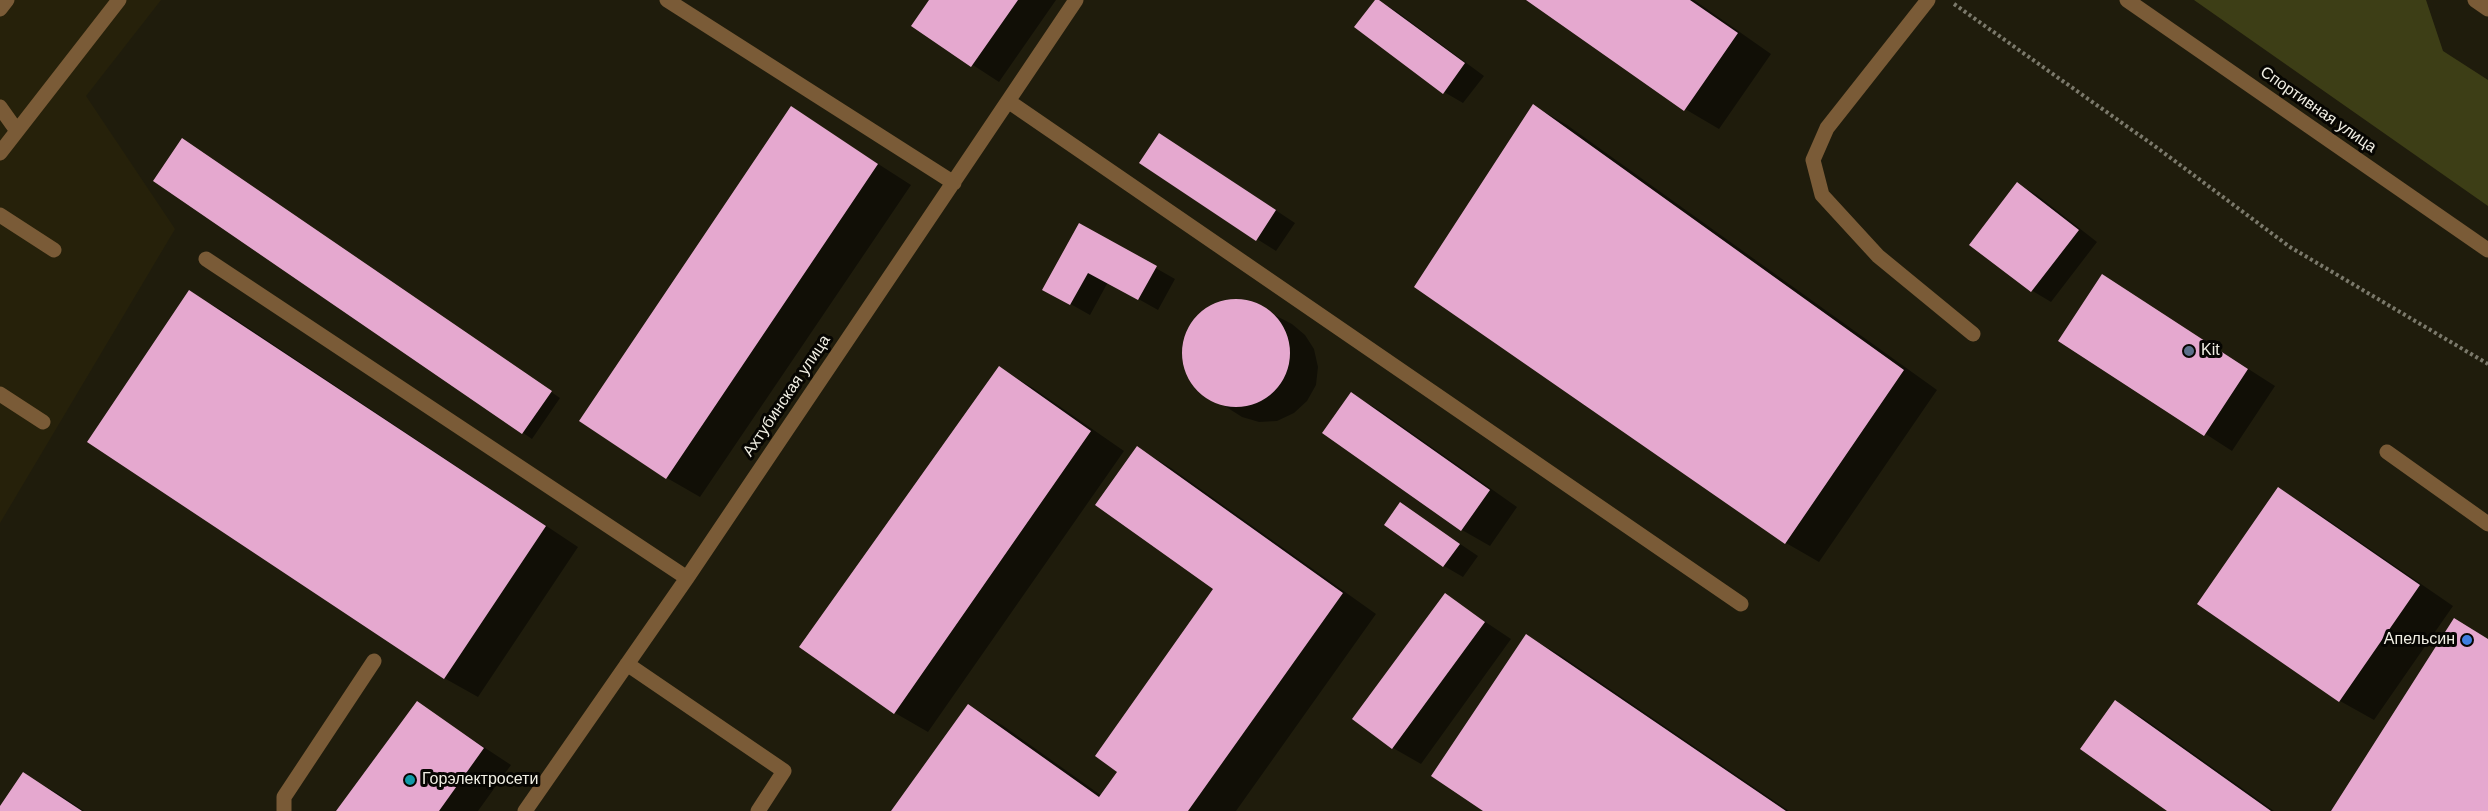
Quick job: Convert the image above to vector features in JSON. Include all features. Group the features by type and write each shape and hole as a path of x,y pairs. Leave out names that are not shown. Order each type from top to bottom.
{"street":[{"path":"0,9 7,0"},
{"path":"0,153 119,0"},
{"path":"667,0 954,183"},
{"name":"Ахтубинская улица","path":"525,811 687,578 1076,0"},
{"path":"1928,0 1827,128 1813,160 1822,195 1838,213 1878,256 1973,334"},
{"name":"Спортивная улица","path":"2127,0 2488,250"},
{"path":"2475,0 2488,9"},
{"path":"1008,101 1741,604"},
{"path":"0,107 17,131"},
{"path":"0,215 54,250"},
{"path":"206,258 687,578"},
{"path":"0,394 43,422"},
{"path":"2387,452 2488,524"},
{"path":"284,811 284,797 374,661"},
{"path":"627,664 784,771 758,811"}],"path":[{"path":"1948,0 2156,147 2290,247 2488,364"}],"shaded area":[{"path":"0,0 161,0 86,96 175,229 0,523"},
{"path":"2194,0 2426,0 2443,51 2488,80 2488,206"}],"building":[{"path":"929,0 1018,0 971,67 911,26"},
{"path":"1375,0 1379,0 1465,63 1443,94 1354,27"},
{"path":"1526,0 1690,0 1738,33 1684,111"},
{"path":"1533,104 1904,370 1785,544 1414,287"},
{"path":"791,106 878,164 666,479 579,421"},
{"path":"1159,133 1276,210 1256,241 1139,163"},
{"path":"182,138 552,391 522,434 153,181"},
{"path":"2017,182 2079,230 2031,292 1969,245"},
{"path":"1079,223 1157,266 1138,300 1088,273 1070,305 1042,290"},
{"path":"2102,274 2248,369 2204,436 2058,341"},
{"path":"189,290 546,526 444,679 87,442"},
{"path":"1236,299 1257,303 1274,315 1286,332 1290,353 1286,374 1274,391 1257,403 1236,407 1215,403 1198,391 1186,374 1182,353 1186,332 1198,315 1215,303"},
{"path":"999,366 1091,431 894,714 799,647"},
{"path":"1351,392 1490,490 1461,531 1322,433"},
{"path":"1137,446 1343,593 1188,811 891,811 968,704 1099,797 1117,772 1095,756 1213,589 1095,505"},
{"path":"2278,487 2420,585 2339,702 2197,604"},
{"path":"1400,502 1460,544 1443,567 1384,525"},
{"path":"1445,593 1485,622 1392,749 1352,719"},
{"path":"2454,618 2488,639 2488,811 2331,811"},
{"path":"1526,634 1786,811 1483,811 1431,776"},
{"path":"2115,700 2271,811 2167,811 2080,749"},
{"name":"Горэлектросети","path":"417,701 484,748 439,811 336,811"},
{"path":"23,772 82,811 0,811 0,806"}],"place":[{"name":"Kit","path":"2189,351"},
{"name":"Апельсин","path":"2467,640"},
{"name":"Горэлектросети","path":"410,780"}]}
